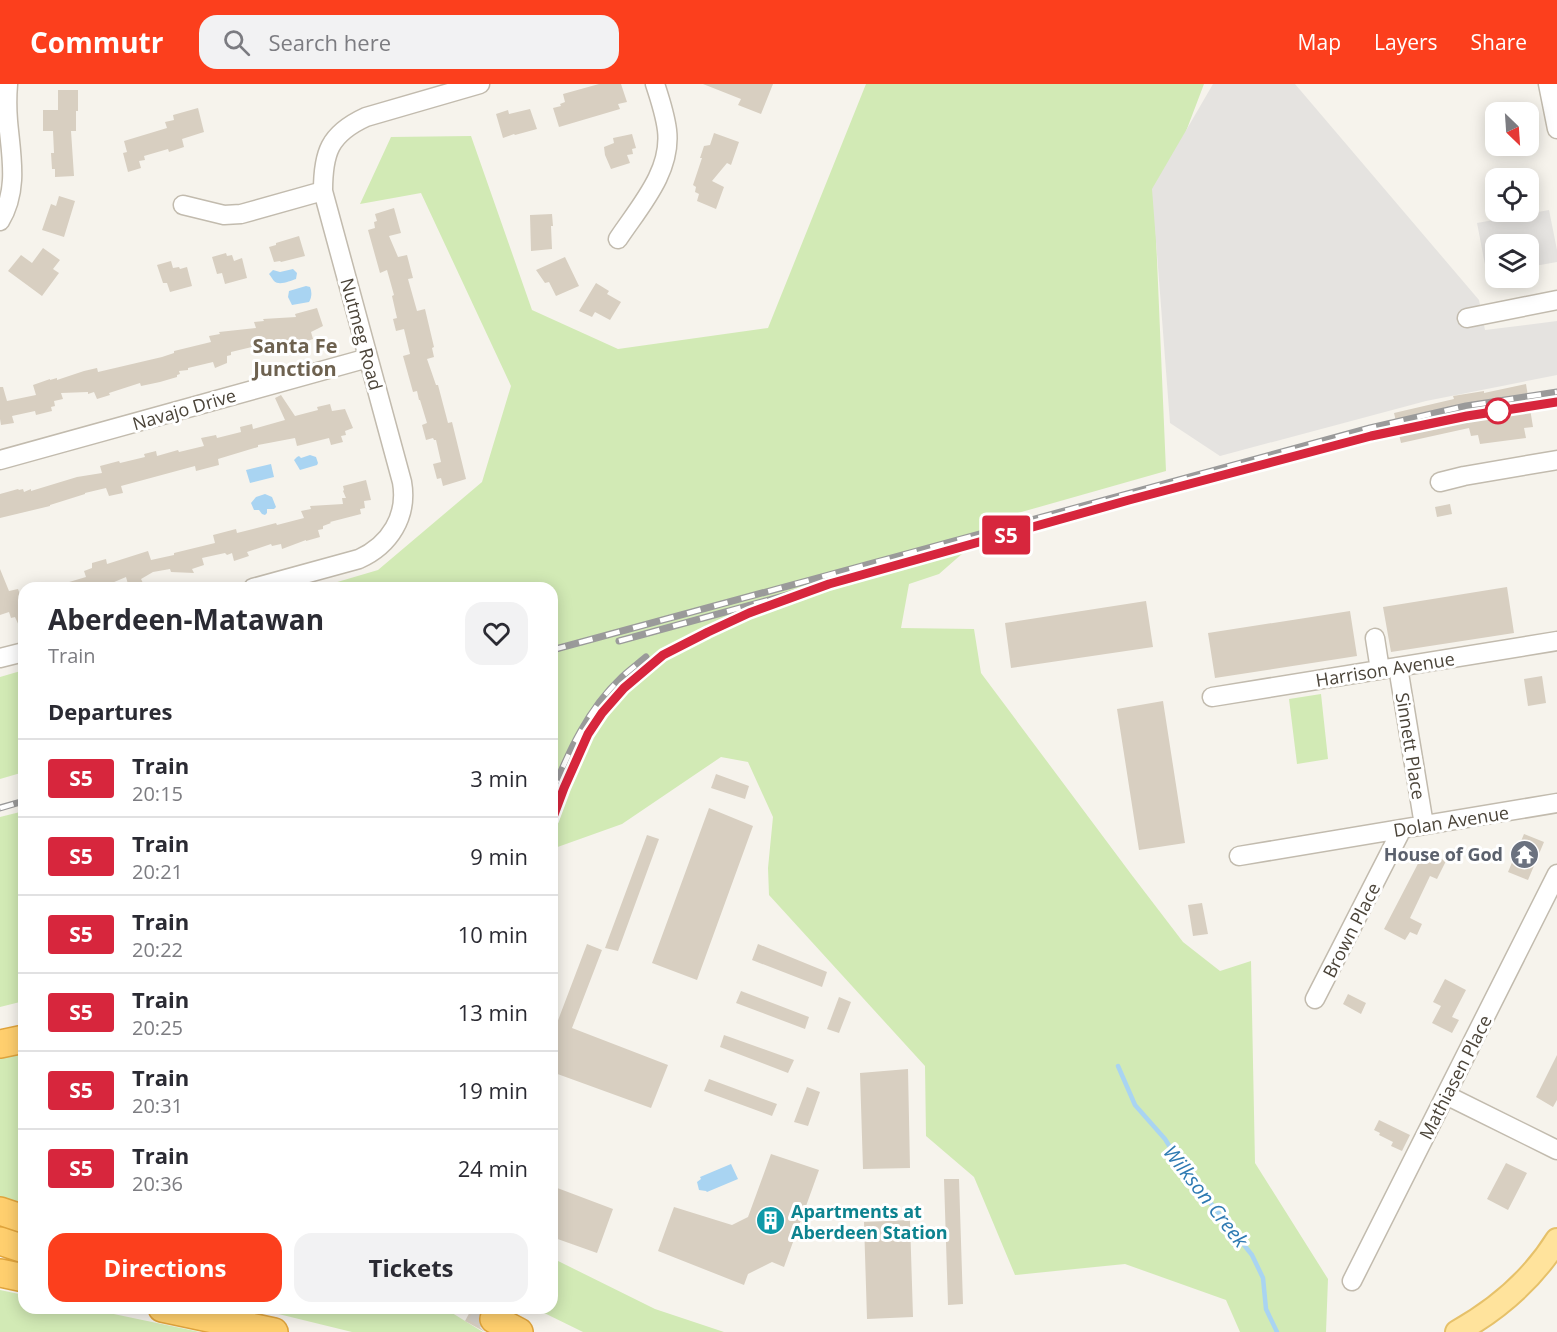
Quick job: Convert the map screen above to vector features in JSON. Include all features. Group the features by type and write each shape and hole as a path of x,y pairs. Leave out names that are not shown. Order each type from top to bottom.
{"highway":[{"path":"0,1025 18,1021"},
{"path":"0,1044 18,1040"},
{"path":"0,1211 18,1218"},
{"path":"0,1241 18,1247"},
{"path":"0,1273 18,1277"},
{"path":"200,1314 274,1332"},
{"path":"494,1319 519,1332"}],"main road":[{"path":"1457,1332 1492,1310 1521,1286 1545,1259 1557,1240"}],"street":[{"path":"0,221 7,206 13,177 7,118 8,84"},
{"name":"Nutmeg Road","path":"275,582 369,555 392,534 403,505 402,482 323,191 323,168 326,155 342,132 366,117 480,84"},
{"path":"618,239 653,186 667,152 665,118 655,84"},
{"path":"1548,84 1557,129"},
{"path":"183,205 216,214 241,214 323,191"},
{"path":"1467,318 1557,300"},
{"name":"Navajo Drive","path":"0,460 368,358"},
{"path":"1440,482 1557,460"},
{"name":"Sinnett Place","path":"1374,638 1389,668 1424,825"},
{"name":"Harrison Avenue","path":"1212,697 1557,641"},
{"path":"0,658 18,653"},
{"name":"Dolan Avenue","path":"1239,856 1557,803"},
{"name":"Brown Place","path":"1315,999 1402,829"},
{"name":"Mathiasen Place","path":"1352,1281 1557,874"},
{"path":"1446,1095 1557,1150"}],"green space":[{"path":"866,84 1204,84 1155,213 1166,471 1004,517 939,574 909,584 901,628 974,629 981,673 1183,942 1220,971 1251,961 1255,1163 1328,1279 1326,1332 1240,1332 1226,1300 1125,1264 1015,1275 974,1177 926,1136 925,1066 769,895 768,868 773,817 748,762 721,757 622,824 558,847 558,582 337,582 378,570 482,482 511,386 421,193 360,204 391,137 471,136 532,310 618,349 768,328"},
{"path":"18,672 18,774 0,779 0,677"},
{"path":"1321,694 1328,759 1297,764 1289,699"},
{"path":"18,812 18,1002 0,1007 0,817"},
{"path":"18,1050 18,1210 0,1203 0,1051"},
{"path":"558,1261 655,1309 724,1332 583,1332 546,1314 558,1314"},
{"path":"0,1290 18,1294 18,1314 114,1314 200,1332 0,1332"},
{"path":"278,1314 454,1314 483,1332 352,1332"}],"shaded area":[{"path":"1213,84 1295,84 1479,300 1485,330 1557,321 1557,375 1426,401 1220,456 1170,423 1152,189"},
{"path":"1549,210 1557,250 1557,262 1539,265 1539,234 1485,234 1485,265 1477,223 1539,222 1539,212"}],"water":[{"path":"293,269 297,273 296,279 285,283 276,282 269,274 273,270 280,272"},
{"path":"310,287 311,291 309,302 292,305 288,297 289,291"},
{"path":"310,455 316,457 317,465 300,470 294,460 299,456 301,458"},
{"path":"271,464 274,477 250,483 246,470"},
{"path":"265,494 272,497 276,507 267,509 265,515 259,510 254,510 251,503 256,497"},
{"path":"731,1164 738,1179 707,1192 699,1190 697,1182 701,1179 700,1177"}],"building":[{"path":"599,84 621,84 627,102 618,104 620,109 559,127 553,108 565,102 563,94"},
{"path":"703,84 773,84 761,114 738,105 741,99"},
{"path":"58,90 78,90 76,131 71,131 74,176 55,177 51,153 54,153 53,131 43,131 43,110 58,110"},
{"path":"198,108 204,132 182,139 184,147 144,156 145,160 139,161 141,168 128,172 123,153 127,152 124,141 167,128 165,122 174,120 173,115"},
{"path":"530,109 537,129 503,138 496,114 508,110 509,114"},
{"path":"714,133 739,142 731,165 727,163 712,181 724,187 716,209 697,201 699,194 695,192 696,187 693,185 704,146 710,145"},
{"path":"632,134 636,148 632,149 633,154 627,155 630,163 611,169 604,147 614,143 613,138"},
{"path":"59,196 75,201 64,237 42,230 51,204 56,206"},
{"path":"394,208 401,233 389,236 398,257 407,255 413,278 408,279 417,311 425,309 434,347 432,348 434,357 427,359 436,385 438,385 448,423 452,422 466,479 443,486 441,478 437,479 433,464 441,462 436,440 433,438 426,440 422,425 427,423 417,391 413,392 403,356 410,354 404,329 396,331 393,319 397,318 392,296 394,295 387,270 380,273 368,230 375,228 374,222 377,221 375,214"},
{"path":"552,214 552,249 531,251 530,215"},
{"path":"299,236 305,256 274,262 269,247"},
{"path":"43,248 60,260 53,269 59,273 42,296 8,271 21,255 32,263"},
{"path":"226,253 227,256 232,255 234,261 242,258 247,278 225,284 222,273 217,274 212,257"},
{"path":"565,257 579,286 556,296 549,282 545,283 536,270"},
{"path":"171,261 173,268 187,267 192,286 170,292 167,283 163,283 157,265"},
{"path":"596,283 609,291 607,294 621,302 610,320 595,312 592,317 579,311"},
{"path":"317,308 323,326 311,332 313,339 298,344 297,340 272,346 273,350 258,354 256,346 231,352 231,355 227,356 227,363 215,368 213,362 188,368 188,370 179,371 180,374 177,377 141,386 140,383 97,399 94,392 88,394 88,392 61,393 63,399 54,401 55,406 51,407 52,411 36,415 35,411 12,416 14,423 1,425 0,387 3,387 7,401 36,395 33,385 50,379 57,378 57,380 97,368 98,372 162,357 174,351 211,342 209,336 220,334 219,332 256,328 254,322 264,321 263,319 296,317 295,314"},
{"path":"1526,384 1533,427 1524,428 1526,438 1480,444 1478,435 1471,436 1469,428 1401,443 1394,413 1454,399 1453,396 1484,391 1484,393"},
{"path":"281,395 295,416 330,404 332,411 345,409 353,428 345,431 346,435 341,436 343,442 331,445 329,438 297,446 295,438 258,445 258,447 218,459 219,465 196,471 195,466 121,486 123,493 109,496 106,488 50,506 0,518 0,494 18,489 23,489 24,492 31,489 31,491 77,477 102,473 100,466 145,457 144,454 156,451 157,456 204,446 201,438 216,435 217,438 241,432 240,427 252,424 253,429 285,420 275,398"},
{"path":"366,480 371,500 364,501 365,508 360,509 361,514 323,526 323,529 318,530 320,537 282,549 281,544 272,546 271,544 247,552 249,556 234,561 232,553 202,558 204,565 192,569 194,573 171,572 170,569 153,572 141,579 142,582 127,582 126,577 114,582 69,582 86,577 84,571 92,568 92,563 106,559 107,564 148,551 151,560 215,543 213,535 236,529 237,533 304,518 301,511 311,509 310,506 343,504 342,498 346,498 343,486"},
{"path":"1450,504 1452,514 1437,517 1435,507"},
{"path":"0,569 9,591 18,589 18,624 15,617 11,618 9,612 0,615"},
{"path":"1507,587 1514,633 1391,652 1383,607"},
{"path":"1146,601 1153,647 1011,668 1005,623"},
{"path":"1350,611 1357,656 1215,678 1208,633"},
{"path":"1542,676 1546,703 1528,706 1524,679"},
{"path":"1163,701 1185,843 1139,850 1117,709"},
{"path":"716,774 749,786 745,799 711,788"},
{"path":"709,808 753,826 697,980 652,963"},
{"path":"1524,834 1544,842 1528,880 1508,872"},
{"path":"647,835 659,839 618,951 605,948"},
{"path":"1423,854 1446,861 1437,879 1430,876 1410,918 1422,924 1417,935 1410,932 1405,940 1384,929"},
{"path":"1202,903 1208,934 1193,936 1188,905"},
{"path":"587,944 602,950 572,1028 668,1065 651,1108 558,1074 558,1020"},
{"path":"758,944 827,972 822,987 752,960"},
{"path":"1445,979 1466,990 1452,1017 1459,1020 1452,1033 1432,1023 1441,1006 1433,1002"},
{"path":"741,991 809,1017 805,1029 736,1003"},
{"path":"1348,994 1366,1003 1361,1014 1343,1004"},
{"path":"839,997 851,1002 839,1033 827,1029"},
{"path":"724,1035 794,1060 788,1073 720,1047"},
{"path":"1557,1055 1557,1100 1553,1107 1536,1097"},
{"path":"908,1069 910,1168 863,1169 860,1073"},
{"path":"709,1079 777,1104 772,1116 704,1091"},
{"path":"807,1087 820,1092 808,1126 794,1122"},
{"path":"1379,1120 1410,1135 1402,1151 1391,1146 1393,1142 1374,1130"},
{"name":"Apartments at Aberdeen Station","path":"771,1154 819,1170 784,1267 772,1262 748,1274 744,1285 658,1251 674,1207 732,1225 748,1217"},
{"path":"1506,1163 1527,1173 1508,1210 1487,1199"},
{"path":"944,1179 959,1179 963,1304 948,1305"},
{"path":"558,1188 613,1209 597,1253 558,1239"},
{"path":"910,1220 913,1317 867,1319 864,1222"},
{"path":"469,1314 480,1314 480,1327 485,1332 465,1321"}],"waterway":[{"name":"Wilkson Creek","path":"1118,1066 1135,1105 1165,1139 1185,1171 1252,1255 1263,1278 1266,1309 1277,1332"}],"tunnel":[{"path":"485,1314 494,1319"}],"railway":[{"path":"558,648 1370,428 1466,406 1557,392"},
{"path":"1415,427 1467,416 1557,402"},
{"path":"619,641 911,561"},
{"path":"558,804 588,735 601,713 618,694 659,659 706,632 754,611"},
{"path":"558,779 580,731 599,703 624,675 646,657"},
{"path":"0,808 18,803"}],"train":[{"name":"S5","path":"558,804 588,734 602,713 624,688 663,655 749,613 829,584 1129,500 1371,436 1467,416 1557,402"}],"place":[{"name":"House of God","path":"1524,854"},
{"name":"Apartments at Aberdeen Station","path":"770,1221"}],"district":[{"name":"Santa Fe Junction","path":"295,356"}]}
